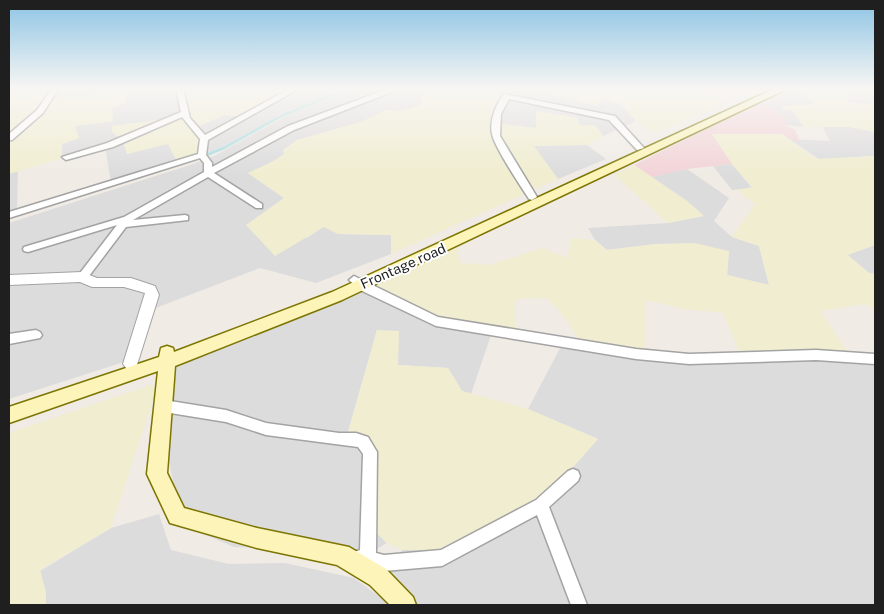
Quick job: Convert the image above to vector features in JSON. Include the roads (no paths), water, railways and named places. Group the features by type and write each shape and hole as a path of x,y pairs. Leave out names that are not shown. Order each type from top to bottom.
{"main road":[{"path":"357,282 532,197 708,117"},
{"name":"Frontage road","path":"9,415 167,356 263,325 722,117"},
{"path":"9,405 131,364 167,356 157,474 177,516 257,538 341,555 378,577 405,605"}],"street":[{"path":"9,138 34,117"},
{"path":"66,158 110,144 175,117"},
{"path":"185,117 204,139 204,157 208,163 208,173"},
{"path":"204,139 245,117"},
{"path":"82,276 125,221 291,128 321,117"},
{"path":"497,117 494,126 496,136 532,197"},
{"path":"606,117 612,118 640,148"},
{"path":"9,215 204,157"},
{"path":"208,173 260,206"},
{"path":"28,249 125,221 185,218"},
{"path":"9,280 82,276 88,281 96,283 123,282 150,290 152,295 131,364"},
{"path":"357,282 436,321 636,354 689,359 816,355 875,359"},
{"path":"9,339 36,335"},
{"path":"164,406 226,416 266,429 339,439 356,439 363,442 370,452 368,559"},
{"path":"341,555 384,563 442,558 541,505 573,476"},
{"path":"541,505 579,605"}],"waterway":[{"path":"204,156 224,148 280,117"}]}
